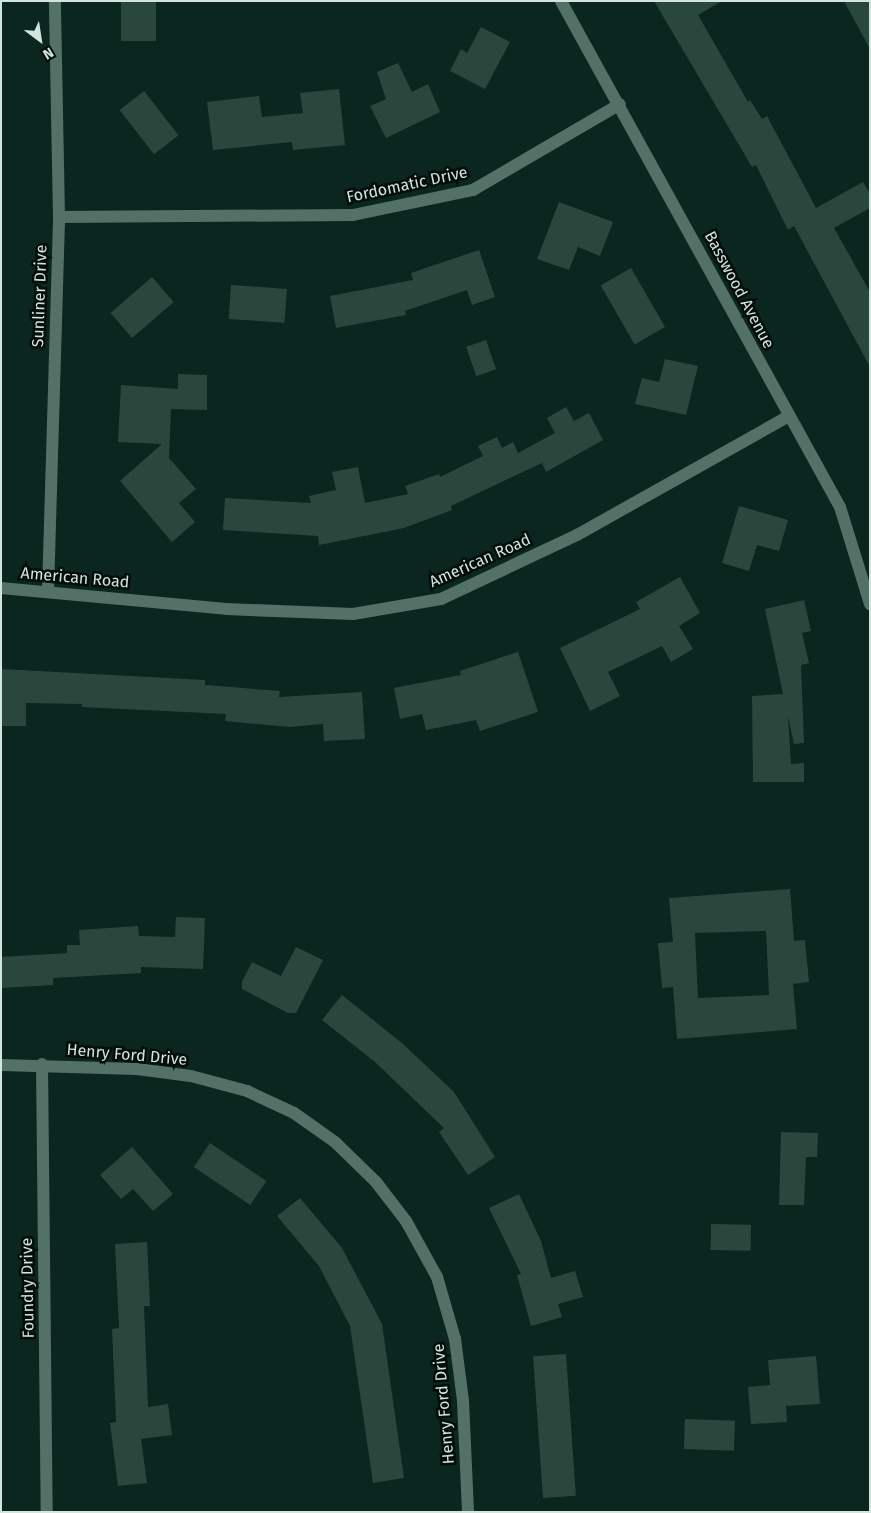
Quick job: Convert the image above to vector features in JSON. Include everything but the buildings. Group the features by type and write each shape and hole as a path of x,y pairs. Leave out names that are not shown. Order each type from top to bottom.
{"street":[{"name":"Sunliner Drive","path":"48,591 59,217 55,1"},
{"name":"Basswood Avenue","path":"561,1 620,104 840,507 870,604"},
{"name":"Fordomatic Drive","path":"59,217 353,215 473,190 620,104"},
{"name":"American Road","path":"1,588 226,609 353,614 441,599 577,536 789,416"},
{"name":"Henry Ford Drive","path":"1,1065 42,1064 137,1069 191,1076 247,1091 294,1114 335,1142 376,1182 406,1221 437,1277 456,1339 463,1402 468,1512"},
{"name":"Foundry Drive","path":"42,1064 47,1512"}]}
